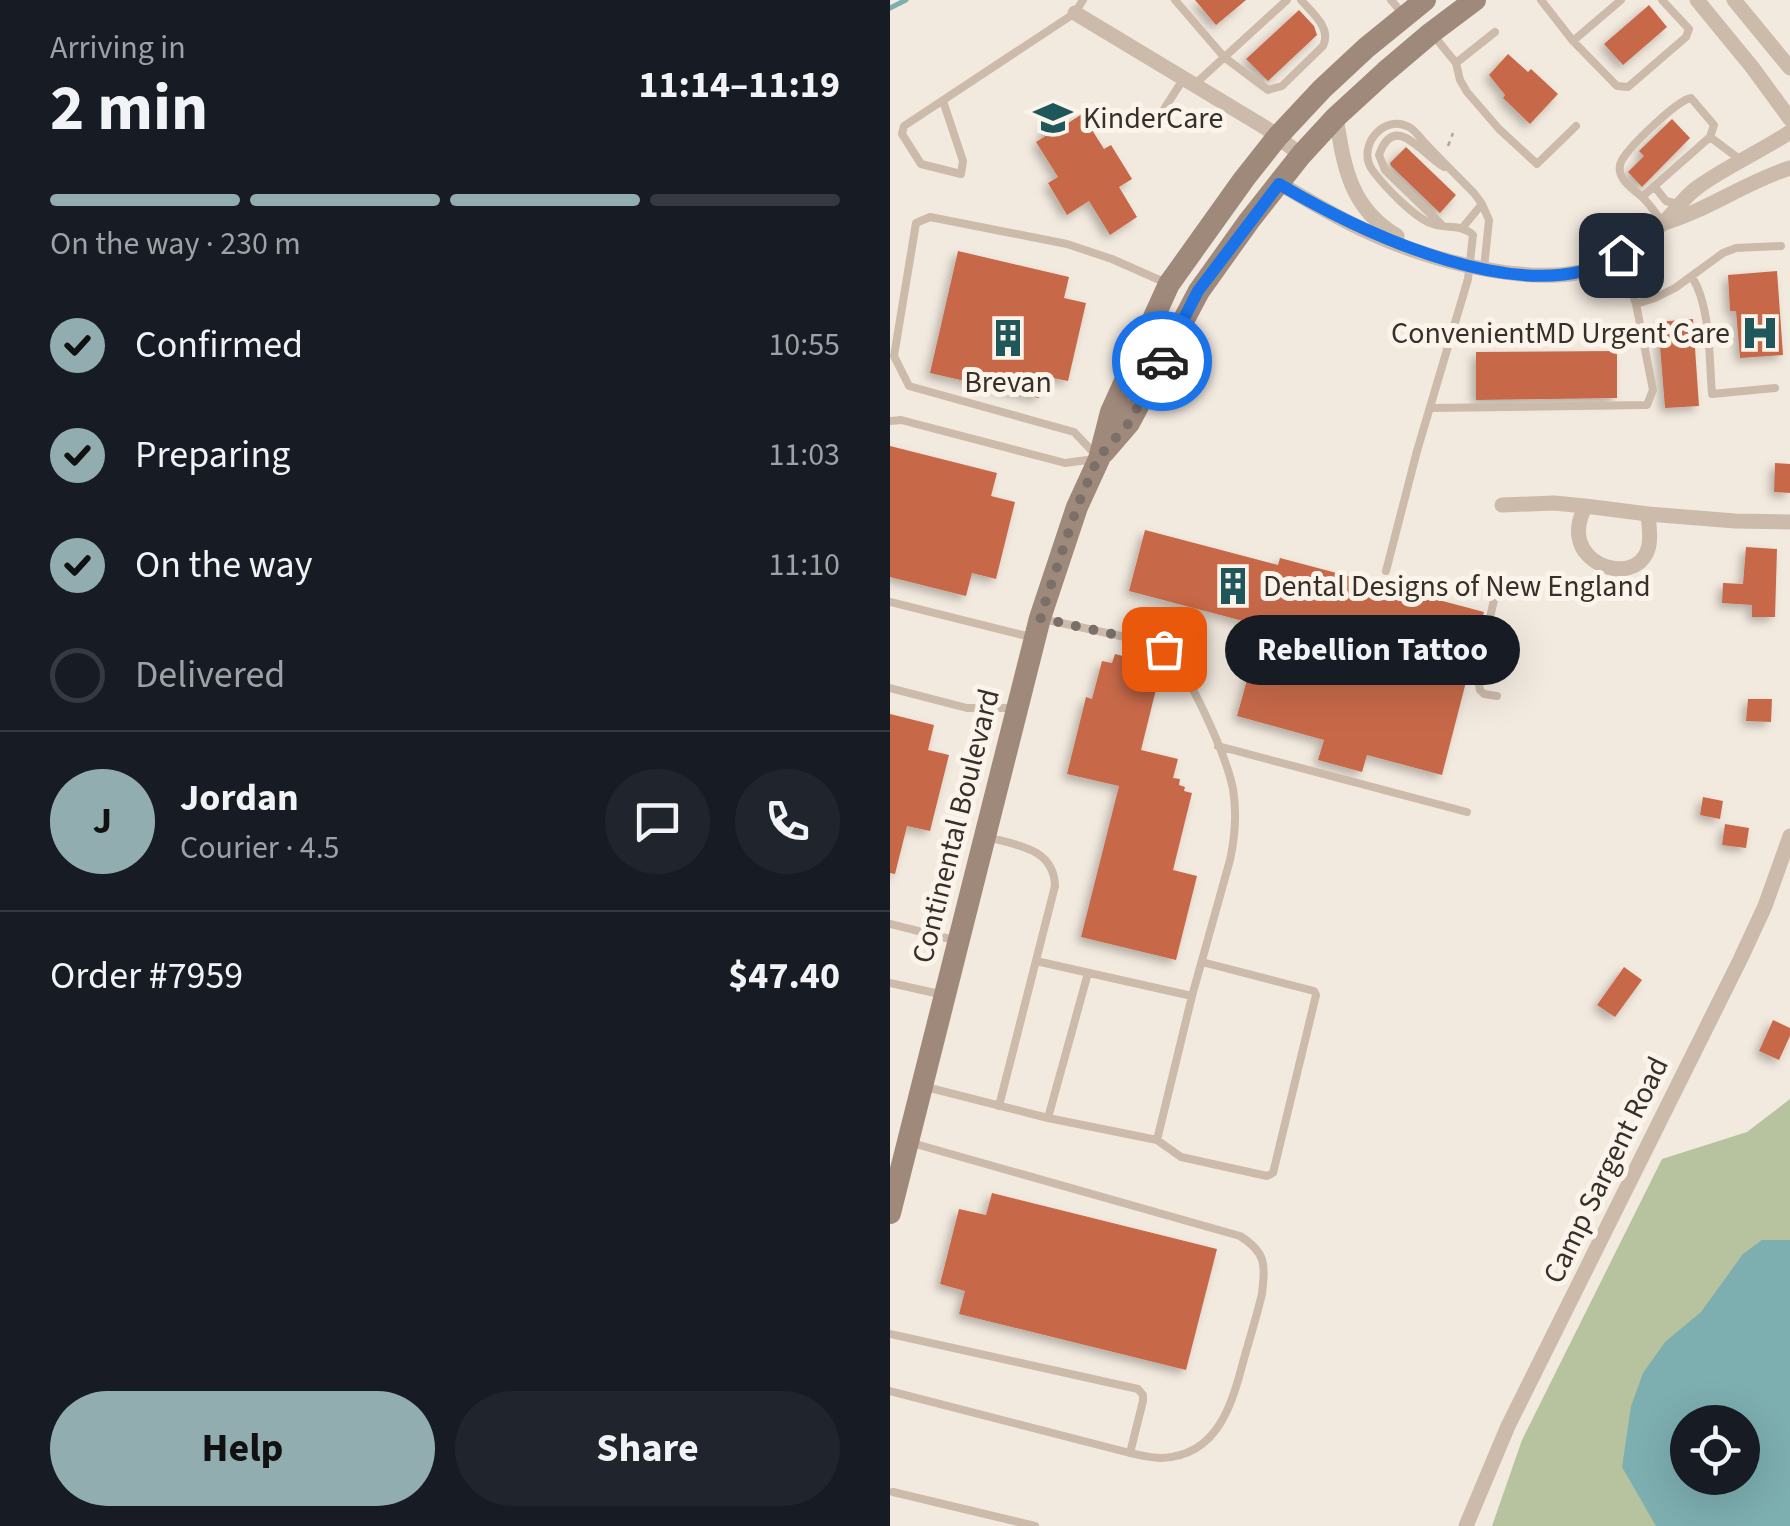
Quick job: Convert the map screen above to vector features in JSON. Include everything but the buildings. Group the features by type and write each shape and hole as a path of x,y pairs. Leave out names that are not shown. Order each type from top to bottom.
{"main road":[{"name":"Continental Boulevard","path":"890,1213 894,1177 908,1142 1038,628 1111,412 1170,284 1219,212 1278,136 1398,8 1425,0"},
{"name":"Continental Boulevard","path":"1098,458 1129,423 1198,291 1301,155 1336,117 1431,33 1475,0"}],"street":[{"path":"1697,0 1752,66 1790,120"},
{"path":"1734,0 1790,68"},
{"path":"1079,6 1301,155"},
{"path":"1336,117 1344,165 1358,200 1380,226 1426,254"},
{"path":"1279,184 1370,233 1426,254 1534,274 1576,273 1608,264 1664,223 1698,187 1790,132"},
{"path":"1664,223 1790,168"},
{"path":"1502,505 1554,503 1648,514 1790,522"},
{"path":"1585,506 1578,539 1591,559 1607,568 1627,566 1646,556 1650,538 1648,514"},
{"name":"Camp Sargent Road","path":"1466,1526 1508,1426 1740,960 1790,836"}],"lane":[{"path":"1175,0 1224,56 1262,88 1276,90 1326,39 1322,25 1301,0"},
{"path":"1158,116 1190,81 1287,0"},
{"path":"1542,0 1572,41 1617,86 1628,88 1686,37 1689,29 1662,0"},
{"path":"1572,41 1621,0"},
{"path":"943,100 963,161 960,174 921,164 902,134 904,126 1079,6"},
{"path":"1456,63 1495,32"},
{"path":"1431,33 1456,63 1467,92 1537,164 1576,126"},
{"path":"1642,196 1710,137 1714,125 1691,98 1674,106 1620,162 1622,178 1664,223"},
{"path":"1386,570 1430,408 1468,279 1476,266 1489,220 1482,204 1410,127 1391,125 1378,131 1366,151 1374,172 1427,222 1445,228 1462,227 1473,235 1476,266"},
{"path":"1445,228 1385,170 1379,156 1382,146 1402,135 1452,172"},
{"path":"1710,137 1742,160"},
{"path":"1654,186 1666,201 1678,204"},
{"path":"1462,227 1482,204"},
{"path":"1098,458 1074,432 909,386 894,356 916,223 930,217 1067,244 1170,284"},
{"path":"1636,304 1692,277 1723,252 1781,246"},
{"path":"1430,408 1646,405 1653,390 1636,304 1621,255"},
{"path":"1692,277 1704,306 1712,394 1775,388"},
{"path":"890,421 901,420 1065,463 1098,458"},
{"path":"1494,600 1478,684 1484,694 1497,696"},
{"path":"890,602 1038,628 1148,642 1174,659 1196,695 1232,788 1234,838 1157,1140"},
{"path":"890,688 966,708 1017,707"},
{"path":"1218,746 1467,812"},
{"path":"986,836 1044,857 1055,875 1056,886 998,1106"},
{"path":"890,924 959,942"},
{"path":"1036,961 1192,996"},
{"path":"921,1086 1157,1140 1181,1157 1267,1176 1273,1174 1316,996 1314,991 1202,962"},
{"path":"1048,1118 1088,974"},
{"path":"890,982 944,995"},
{"path":"890,1391 1130,1453 1158,1458 1186,1452 1216,1431 1228,1413 1262,1294 1263,1258 1254,1245 1240,1236 908,1142"},
{"path":"890,1334 1138,1389 1143,1400 1130,1453"},
{"path":"890,1503 892,1492 1035,1526"}],"path":[{"path":"1447,150 1452,133"}],"green space":[{"path":"1790,1099 1790,1526 1492,1526 1522,1440 1662,1159 1747,1132"}],"water":[{"path":"1762,1240 1790,1240 1790,1526 1656,1526 1622,1467 1631,1406 1643,1373 1665,1342 1701,1312 1743,1254"}],"waterway":[{"path":"890,8 906,0"}],"way so far":[{"path":"1162,361 1129,423 1098,458 1077,507 1040,618 1164,649"}],"place":[{"name":"KinderCare","path":"1053,118"},
{"name":"ConvenientMD Urgent Care","path":"1760,333"},
{"name":"Brevan","path":"1008,338"},
{"name":"Dental Designs of New England","path":"1233,586"},
{"name":"Rebellion Tattoo","path":"1164,649"}],"route":[{"path":"1162,361 1198,291 1279,184 1370,233 1468,265 1554,275 1592,269 1621,255"}]}
